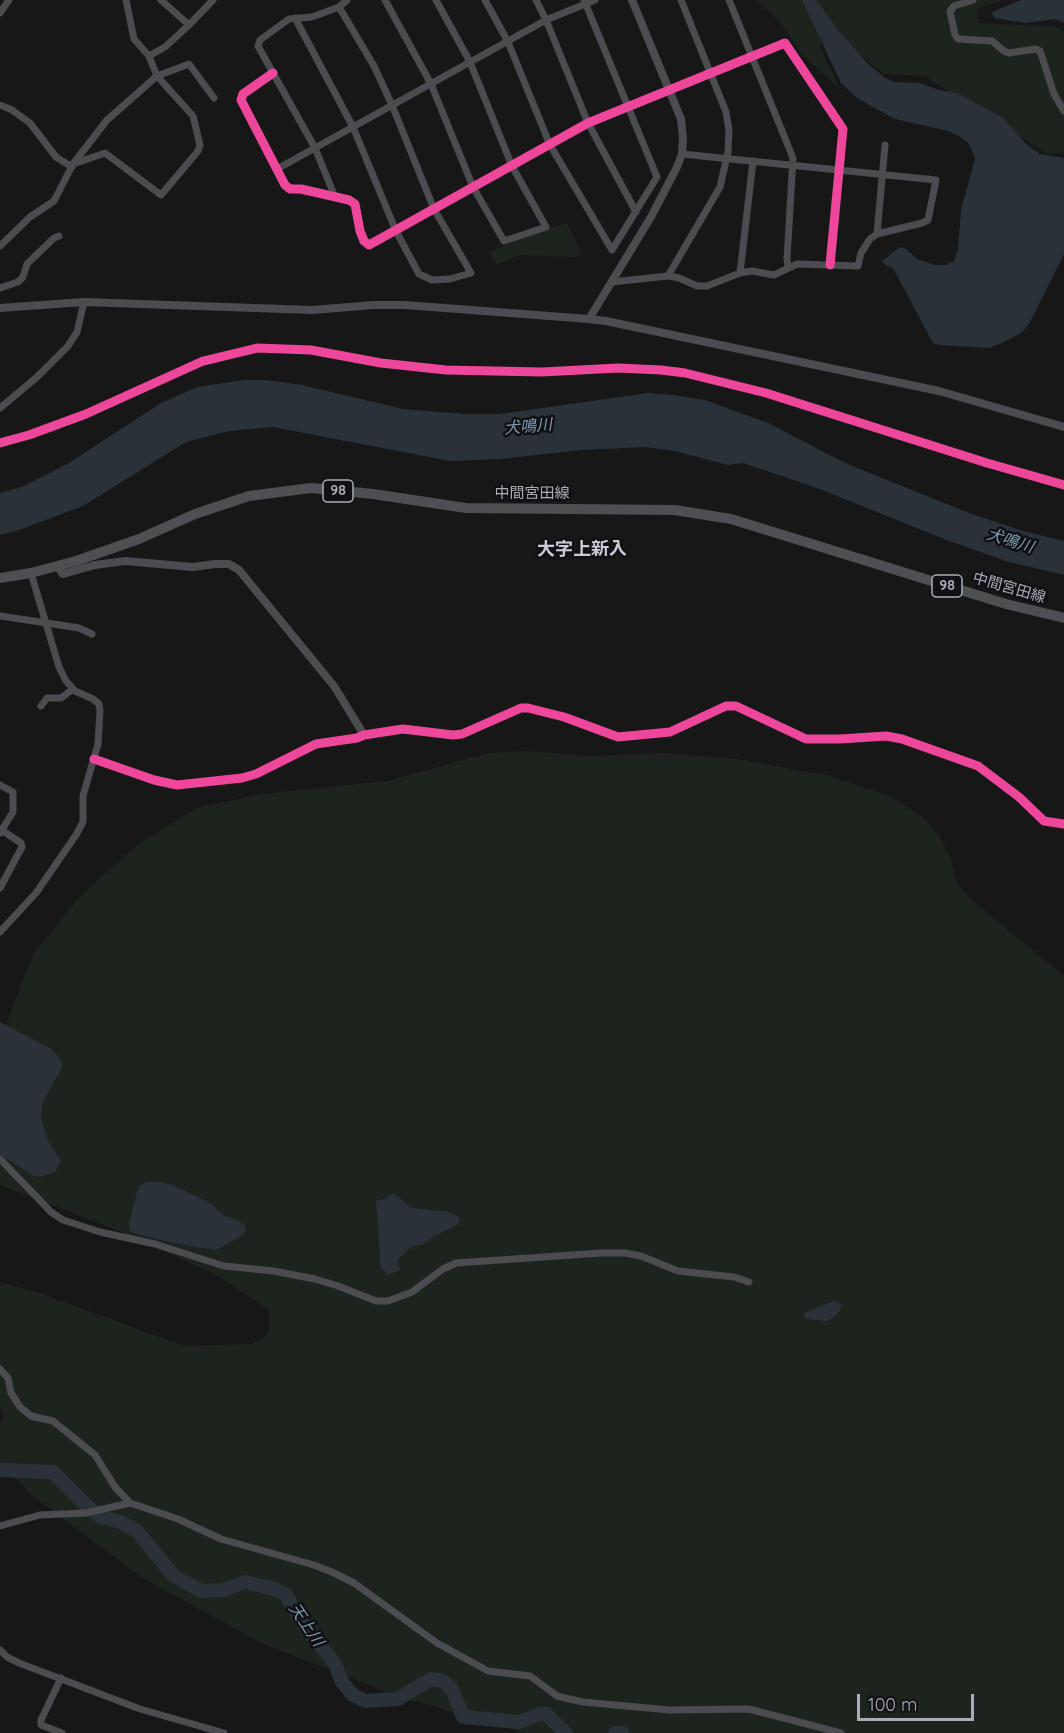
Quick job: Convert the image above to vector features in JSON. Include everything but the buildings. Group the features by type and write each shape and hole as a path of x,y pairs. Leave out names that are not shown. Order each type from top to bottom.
{"main road":[{"name":"中間宮田線","path":"0,578 57,566 128,543 195,514 249,496 311,488 373,494 466,508 675,510 731,519 1006,604 1064,618"}],"street":[{"path":"0,13 9,0"},
{"path":"0,105 12,110 30,123 56,157 73,165 105,153 161,195 198,151 200,145 193,116 157,76 149,56 134,39 126,0"},
{"path":"161,0 189,25"},
{"path":"149,56 165,47 213,0"},
{"path":"335,197 315,148 258,46 260,40 289,19 312,17 339,7 348,0"},
{"path":"385,0 431,84 473,187 504,241 546,227 512,166 470,62 436,0"},
{"path":"485,0 508,42 550,145 612,250 657,177 585,2"},
{"path":"536,0 588,123 636,212"},
{"path":"277,169 546,20 585,2 595,0"},
{"path":"589,319 656,207 682,154 681,119 632,0"},
{"path":"668,276 720,187 727,159 729,129 726,112 681,0"},
{"path":"729,0 793,158 788,267"},
{"path":"973,0 954,6 950,11 958,39 992,41 1009,53 1036,49 1040,51 1054,94 1064,111"},
{"path":"295,18 353,127 396,231 419,274 432,280 450,279 471,273 434,209 374,66 339,7"},
{"path":"273,73 243,94 241,100 285,185 291,189 301,189 356,204 360,231 364,241 369,245 588,123 785,43 842,124 830,265"},
{"path":"0,246 30,217 54,201 73,165 107,120 157,76 189,64 214,98"},
{"path":"877,234 885,145"},
{"path":"612,282 668,276 697,286 707,286 740,273 752,271 774,275 797,264 858,266 861,253 870,239 877,234 922,224 928,220 936,180 682,154"},
{"path":"740,273 753,161"},
{"path":"0,288 18,282 23,277 27,264 59,236"},
{"path":"0,408 47,368 68,346 77,332 84,302"},
{"path":"0,308 84,302 312,310 405,305 589,319 939,392 1064,427"},
{"path":"0,443 86,414 203,361 257,348 311,350 381,363 446,370 542,372 618,368 685,373 766,393 976,460 1064,485"},
{"path":"57,566 63,574 95,565 125,561 193,567 229,564 239,570 334,686 364,735"},
{"path":"0,932 2,923 36,893 83,822 83,796 98,744 99,704 73,689 66,681 59,667 31,573"},
{"path":"0,616 79,628 92,634"},
{"path":"41,706 47,698 58,699 73,689"},
{"path":"94,759 154,780 177,785 242,778 256,774 316,744 364,735 403,729 462,734 520,708 564,717 618,737 633,737 670,732 726,706 736,706 806,738 840,739 886,735 978,766 1019,797 1044,821 1064,824"},
{"path":"0,785 13,792 13,812 1,831 21,843 22,847 0,888"},
{"path":"0,1159 51,1212 63,1220 109,1234 155,1244 224,1266 273,1271 315,1279 376,1302 388,1301 412,1292 443,1269 456,1263 601,1253 625,1253 678,1270 734,1277 749,1282"},
{"path":"0,1369 8,1378 11,1393 20,1407 31,1416 53,1421 94,1455 115,1487 130,1503 177,1518 229,1542 332,1572 354,1584 436,1643 474,1665 501,1674 530,1676 557,1696 582,1702 669,1710 750,1710 841,1733"},
{"path":"0,1526 40,1515 86,1513 130,1503"},
{"path":"0,1650 7,1657 19,1663 140,1709 224,1733"},
{"path":"61,1678 40,1720 41,1725 62,1733"}],"shaded area":[{"path":"756,0 1002,0 977,9 978,23 1058,27 1064,33 1064,153 1047,154 924,76 883,74 828,26 820,47 840,89 803,56 779,21"},
{"path":"567,223 582,254 575,257 520,255 495,265 489,252 533,233"},
{"path":"528,751 589,756 664,753 738,759 831,776 888,795 922,816 939,835 951,859 957,884 973,901 1064,976 1064,1733 525,1733 394,1695 259,1642 141,1577 31,1495 0,1462 0,1426 3,1415 0,1405 0,1282 43,1294 184,1346 252,1344 265,1337 270,1328 268,1309 217,1275 124,1233 0,1185 0,1046 34,953 83,893 140,843 197,808 261,794 388,781 488,753"}],"water":[{"path":"802,0 816,0 838,30 869,65 884,77 894,82 920,83 959,94 1003,118 1026,144 1040,154 1064,158 1064,254 1029,324 1021,333 989,348 933,343 893,268 882,261 900,247 906,249 917,259 935,265 946,265 954,261 958,249 961,210 975,159 972,150 968,143 948,131 895,119 857,98 841,83"},
{"path":"1021,0 1064,0 1064,23 1056,19 1025,23 994,18 992,12"},
{"name":"犬鳴川","path":"244,380 267,380 302,385 403,409 465,414 500,414 648,393 705,400 768,423 845,463 969,513 1023,531 1064,541 1064,575 1006,561 944,539 817,488 743,463 728,465 675,451 645,447 450,461 273,427 229,431 186,442 83,506 0,535 0,493 22,487 69,463 161,403 197,387"},
{"path":"0,1022 51,1049 59,1057 63,1066 42,1103 41,1119 48,1141 61,1161 55,1172 40,1177 33,1176 0,1154"},
{"path":"147,1182 172,1185 210,1203 223,1215 239,1221 245,1226 246,1231 216,1250 178,1244 130,1232 129,1223 137,1192 140,1185"},
{"path":"392,1194 410,1207 444,1211 458,1216 460,1221 457,1225 423,1244 411,1247 397,1260 400,1270 387,1275 385,1270 381,1270 376,1200 385,1199"},
{"path":"834,1301 841,1303 842,1307 828,1321 804,1317 806,1312"}],"waterway":[{"name":"天上川","path":"0,1470 53,1472 101,1517 120,1522 136,1530 174,1576 201,1591 223,1590 245,1582 275,1589 286,1595 308,1632 335,1664 342,1682 353,1695 365,1701 398,1699 431,1679 443,1681 452,1689 463,1717 519,1722 546,1714 566,1733"},
{"name":"天上川","path":"615,1733 623,1733"}],"cycle path":[{"path":"273,73 243,94 241,100 285,185 290,189 301,189 349,200 355,204 360,231 364,241 369,245 588,123 785,43 843,129 830,265"},
{"path":"0,443 86,414 203,361 257,348 311,350 381,363 446,370 542,372 618,368 685,373 766,393 1064,485"},
{"path":"94,759 154,780 177,785 242,778 256,774 316,744 364,735 403,729 462,734 521,708 564,717 618,737 670,732 726,706 736,706 806,739 886,736 902,739 978,766 1019,797 1044,821 1064,824"}],"district":[{"name":"大字上新入","path":"582,550"}]}
